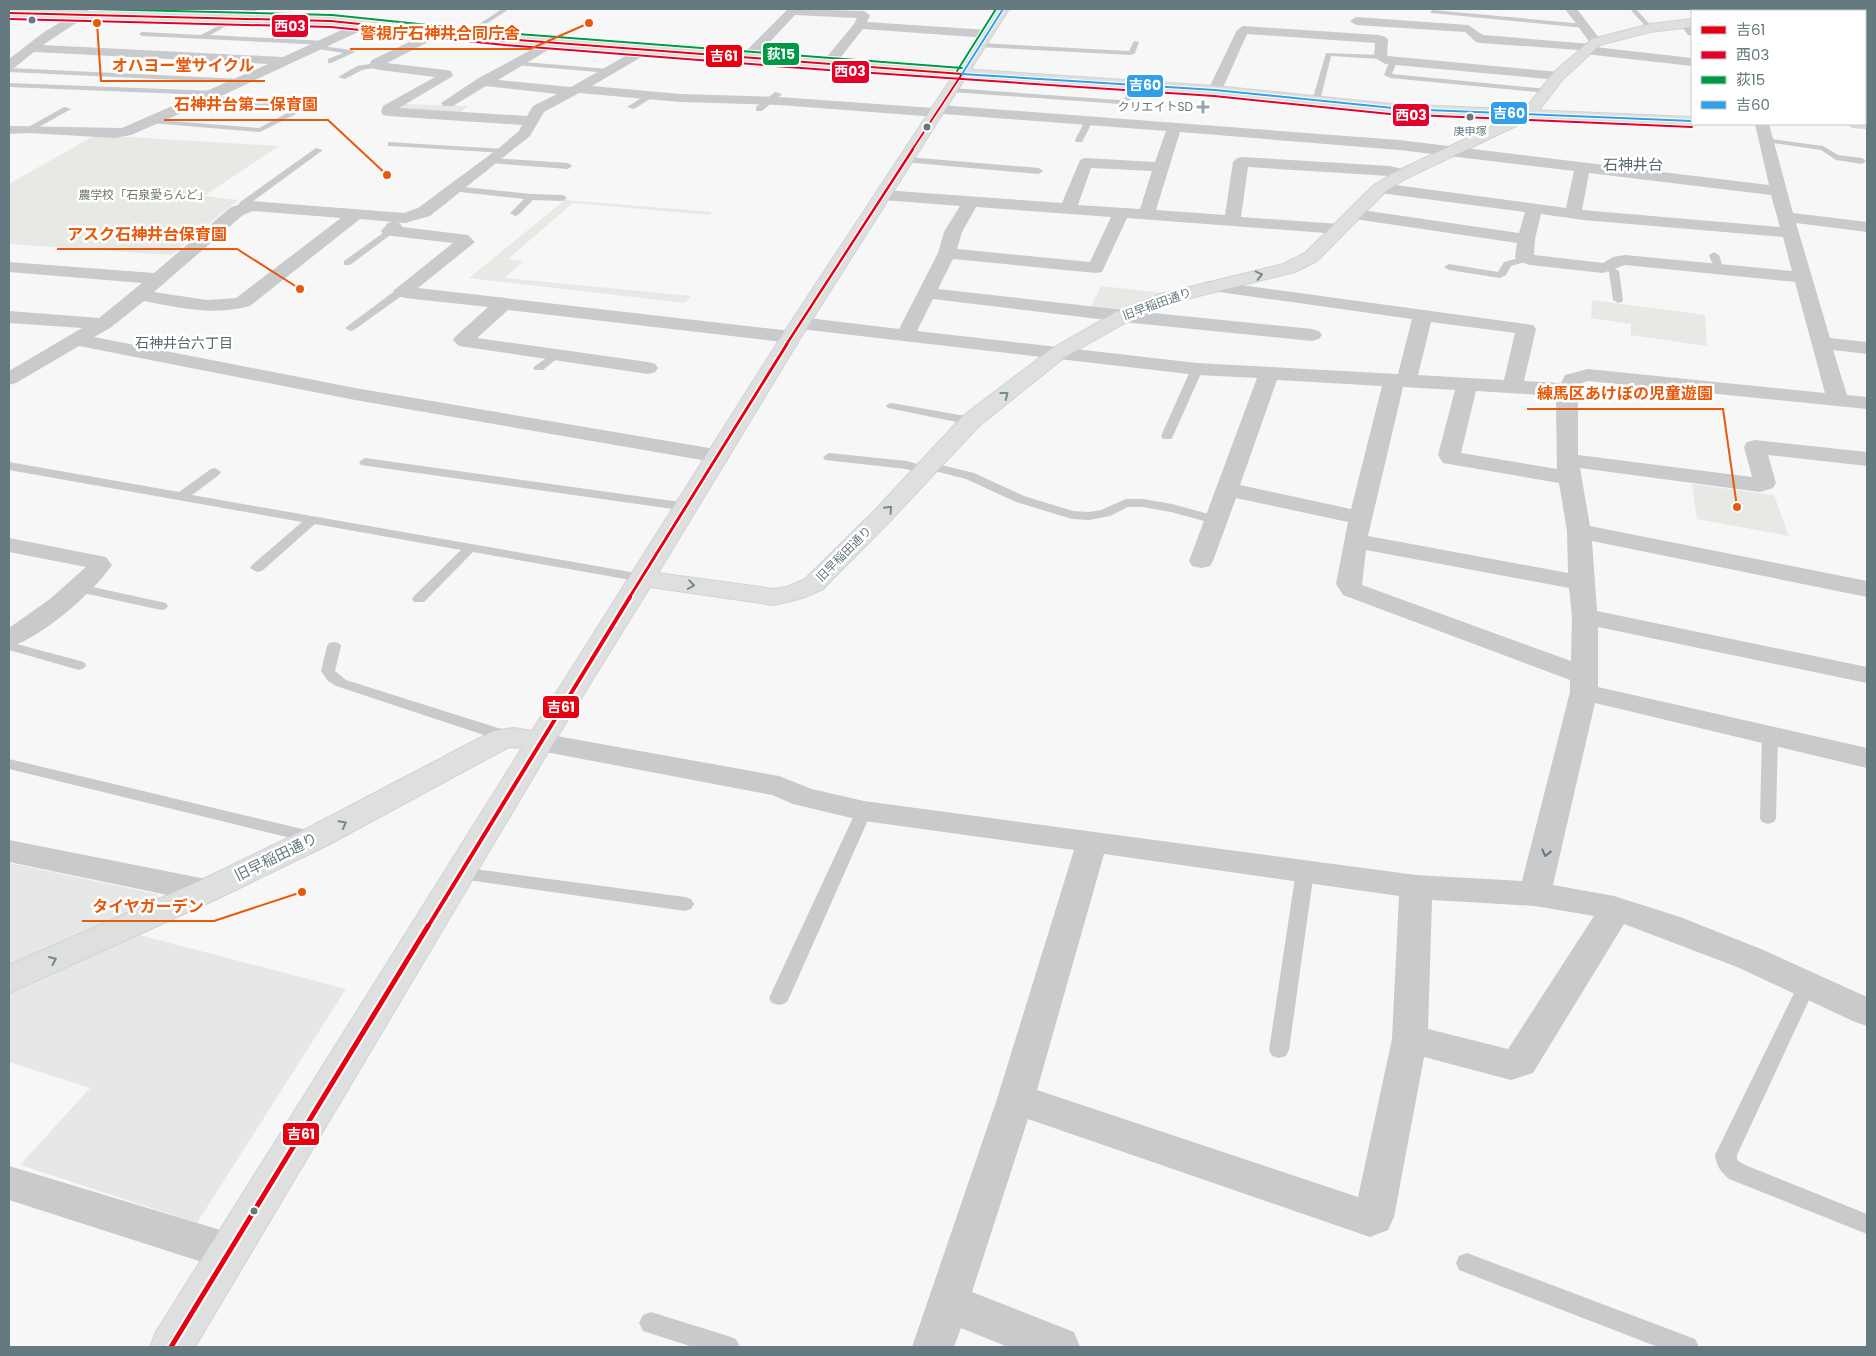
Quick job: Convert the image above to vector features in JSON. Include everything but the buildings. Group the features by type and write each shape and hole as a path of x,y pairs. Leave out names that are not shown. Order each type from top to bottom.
{"main road":[{"path":"171,1347 540,742 719,456 795,330 939,111 1003,9"},
{"path":"9,13 87,11 366,24 551,43 962,74 1215,90 1402,109 1691,121"},
{"path":"1590,47 1650,28 1690,26"},
{"name":"旧早稲田通り","path":"642,578 774,596 794,592 814,584 971,421 1058,353 1122,316 1168,298 1210,286 1289,268 1311,257 1380,188 1450,151 1528,115 1558,76 1590,47"},
{"path":"508,737 540,742"},
{"name":"旧早稲田通り","path":"9,980 206,891 315,838 508,737"}],"street":[{"path":"239,17 253,9"},
{"path":"1571,9 1584,26 1590,47"},
{"path":"9,64 28,49 87,11"},
{"path":"747,58 792,11 864,15 860,25 828,64"},
{"path":"1215,90 1251,16"},
{"path":"1339,20 1468,29 1480,39 1590,47 1691,62"},
{"path":"9,130 29,129 115,134 126,132 212,95 366,24"},
{"path":"860,25 984,39"},
{"path":"1243,30 1379,39 1382,40 1387,53 1558,76"},
{"path":"376,65 438,32"},
{"path":"448,102 551,43"},
{"path":"9,50 28,49 286,61"},
{"path":"11,377 103,324 141,295 237,211 244,207 252,206 405,218 424,212 492,161 525,133 538,109 609,71 643,50"},
{"path":"1505,58 1571,65"},
{"path":"376,65 446,74 446,76 388,109 388,112 532,121"},
{"path":"482,82 652,95 1089,121 1450,151 1778,191"},
{"path":"1146,216 1174,128"},
{"path":"1764,132 1778,191 1838,401"},
{"path":"1232,222 1241,162 1390,171 1404,174"},
{"path":"1068,209 1085,163 1161,167"},
{"path":"1573,213 1582,168"},
{"path":"1666,178 1667,222"},
{"path":"1380,188 1573,213 1667,222 1867,227"},
{"path":"883,195 1339,229"},
{"path":"905,335 970,202"},
{"path":"1535,208 1526,239 1524,257 1526,259 1608,268 1617,261 1625,260 1716,262 1802,277"},
{"path":"141,295 221,308 235,306 243,302 357,214"},
{"path":"946,253 1096,268 1121,214"},
{"path":"1354,214 1526,239"},
{"path":"390,231 405,218"},
{"path":"390,231 462,239 466,242 402,291 405,292 503,304 795,330 905,335 1197,369 1269,373 1304,354 1328,300"},
{"path":"9,267 160,278"},
{"path":"1210,286 1328,300 1526,329 1512,386"},
{"path":"927,293 1122,316 1304,354 1400,380 1570,390"},
{"path":"503,304 462,340 648,368"},
{"path":"1423,315 1400,380 1358,530 1349,584 1356,593 1585,684 1770,736 1867,758"},
{"path":"9,317 103,324"},
{"path":"77,340 355,394 719,456"},
{"path":"1821,343 1867,348"},
{"path":"1201,561 1269,373"},
{"path":"1535,894 1556,813 1585,684 1585,616 1581,583 1579,531 1569,469 1567,403 1572,379 1588,375 1867,403"},
{"path":"1466,384 1449,455 1451,458 1760,485 1765,483 1754,447 1867,459"},
{"path":"1227,489 1358,530 1581,583"},
{"path":"1579,531 1867,589"},
{"path":"9,545 97,562 100,565 98,570 80,588 9,639"},
{"path":"1585,616 1867,674"},
{"path":"540,742 779,786 804,797 864,811 1416,887 1535,894 1614,908 1668,926 1749,958 1867,1012"},
{"path":"933,1347 1016,1099 1092,841"},
{"path":"9,851 206,891"},
{"path":"1016,1099 1366,1220 1374,1217 1410,1039 1416,887"},
{"path":"1410,1039 1511,1065 1520,1062 1608,924 1614,908"},
{"path":"9,1183 230,1252"},
{"path":"948,1303 1059,1347"}],"lane":[{"path":"466,35 506,9"},
{"path":"1633,9 1650,28"},
{"path":"1433,12 1584,26"},
{"path":"204,36 239,17"},
{"path":"142,34 204,36 320,45 351,52 331,61"},
{"path":"984,39 1131,53 1136,42"},
{"path":"1316,101 1328,54 1387,53 1388,75 1390,76 1547,91"},
{"path":"515,63 609,71"},
{"path":"342,77 360,68 376,65"},
{"path":"9,70 242,81"},
{"path":"9,85 212,95 302,109 260,130 150,121"},
{"path":"952,90 1120,102 1129,99 1132,85"},
{"path":"631,107 652,95"},
{"path":"29,129 67,109"},
{"path":"1079,140 1089,121"},
{"path":"1764,132 1823,148 1836,157 1862,161"},
{"path":"391,144 504,151"},
{"path":"244,207 243,204 319,150"},
{"path":"907,160 1039,171"},
{"path":"492,161 568,166"},
{"path":"454,189 562,198"},
{"path":"515,213 532,196"},
{"path":"347,263 390,231"},
{"path":"1449,267 1500,275 1507,264 1526,259"},
{"path":"1608,268 1614,271 1618,300"},
{"path":"350,328 396,295 405,292"},
{"path":"539,368 554,355"},
{"path":"1167,436 1197,369"},
{"path":"892,406 971,421"},
{"path":"830,456 907,465 970,476 1020,500 1072,515 1089,516 1105,513 1126,504 1143,503 1172,508 1215,520"},
{"path":"366,462 687,507"},
{"path":"9,466 311,521 471,547 642,578"},
{"path":"181,497 214,472"},
{"path":"257,568 311,521"},
{"path":"419,599 471,547"},
{"path":"80,588 161,606"},
{"path":"9,646 79,666"},
{"path":"334,646 328,661 328,671 340,683 508,737"},
{"path":"1768,818 1770,736"},
{"path":"9,764 315,838"},
{"path":"779,998 864,811"},
{"path":"1279,1050 1305,871"},
{"path":"460,873 685,904"},
{"path":"1807,985 1726,1155 1727,1164 1737,1172 1867,1224"},
{"path":"1467,1263 1686,1347"},
{"path":"651,1323 728,1347"}],"shaded area":[{"path":"9,863 157,894 159,899 102,925 346,989 197,1223 20,1165 90,1088 9,1062"}],"green space":[{"path":"403,104 468,106 457,115 394,109"},
{"name":"農学校「石泉愛らんど」","path":"95,135 279,146 204,196 238,200 171,255 9,244 9,184"},
{"path":"565,200 712,212 710,215 573,203 508,259 523,261 505,278 691,296 685,303 469,278"},
{"path":"1101,286 1163,293 1126,311 1091,307"},
{"path":"1592,300 1705,315 1707,346 1631,335 1631,324 1591,318"},
{"path":"1692,484 1774,495 1789,536 1697,519"}],"transit line":[{"name":"荻15","path":"90,9 332,15 506,33 962,68"},
{"name":"荻15","path":"957,71 996,9"},
{"name":"吉60","path":"962,74 1003,9"},
{"name":"吉61","path":"9,13 331,21 505,39 962,74"},
{"name":"西03","path":"9,19 331,27 505,45 828,70 1214,96 1390,114 1692,127"},
{"name":"吉61","path":"171,1347 540,742 791,337 962,74"},
{"name":"吉60","path":"962,74 1215,90 1403,109 1691,121"}],"place":[{"name":"オハヨー堂サイクル","path":"97,23"},
{"name":"警視庁石神井合同庁舎","path":"589,23"},
{"name":"クリエイトSD","path":"1203,107"},
{"name":"庚申塚","path":"1470,117"},
{"name":"石神井台第二保育園","path":"387,175"},
{"name":"アスク石神井台保育園","path":"300,289"},
{"name":"練馬区あけぼの児童遊園","path":"1737,507"},
{"name":"タイヤガーデン","path":"302,892"}],"district":[{"name":"石神井台","path":"1633,165"},
{"name":"石神井台六丁目","path":"184,343"}]}
